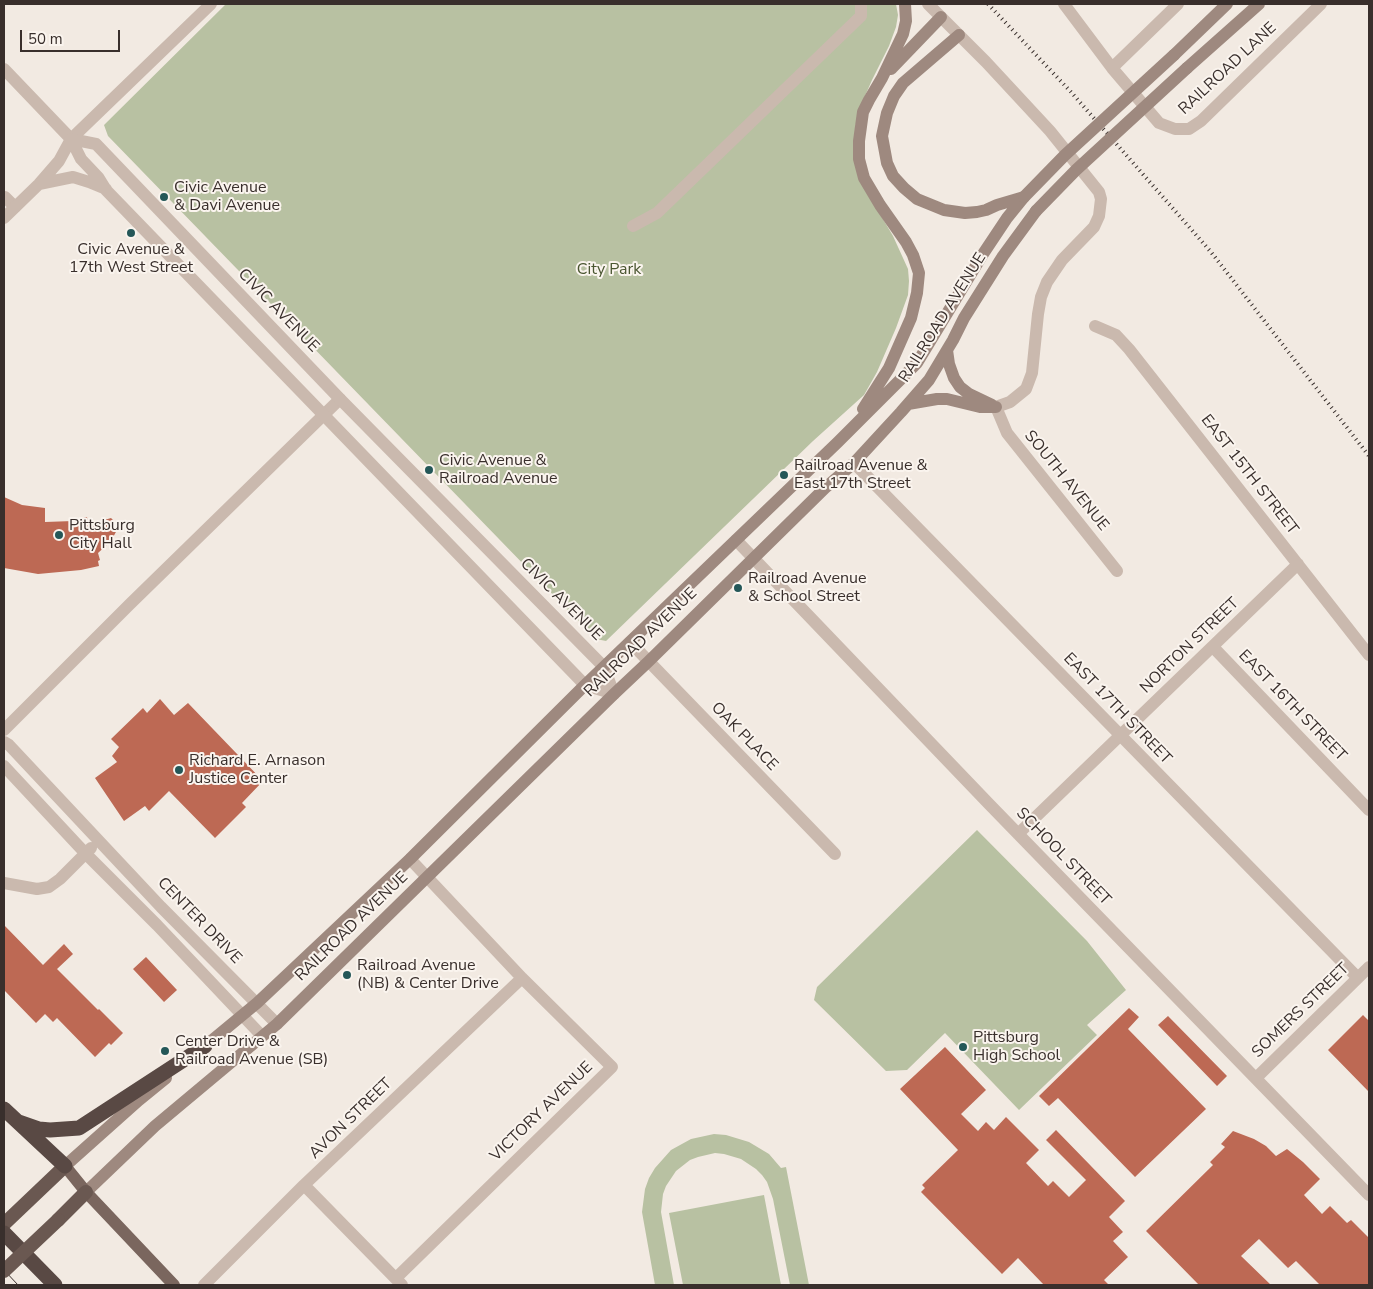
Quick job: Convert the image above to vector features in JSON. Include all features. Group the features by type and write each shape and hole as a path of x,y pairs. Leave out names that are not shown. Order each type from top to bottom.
{"highway":[{"path":"19,1122 39,1129 79,1128 205,1046"},
{"path":"4,1109 66,1166"},
{"name":"RAILROAD AVENUE","path":"4,1224 66,1166"},
{"name":"RAILROAD AVENUE","path":"4,1271 86,1192"},
{"path":"4,1233 55,1285"}],"main road":[{"path":"843,436 889,368 911,318 917,293 919,273 913,255 864,178 859,159 859,134 863,112 903,34 906,21 905,4"},
{"name":"RAILROAD AVENUE","path":"66,1166 139,1100 257,1003 410,859 604,667 917,364 983,254 1007,218 1024,197 1227,4"},
{"name":"RAILROAD AVENUE","path":"86,1192 156,1126 277,1024 825,488 854,463 929,380 964,318 1003,256 1036,211 1076,170 1186,68 1259,4"},
{"path":"882,78 941,17"},
{"path":"958,35 904,83 894,96 887,114 882,136 887,163 893,176 917,199 944,210 965,213 977,212 1024,197"},
{"path":"947,350 954,378 960,386 969,394 996,407"},
{"path":"908,404 947,399 980,407 996,407"},
{"path":"66,1166 86,1192 174,1285"}],"street":[{"path":"4,218 39,184 59,161 71,139 211,4"},
{"path":"633,226 657,213 861,16 861,4"},
{"path":"928,4 986,62 1050,131 1099,192 1101,199 1099,216 1094,227 1062,260 1047,282 1041,297 1032,374 1026,389 1010,402 996,407"},
{"name":"RAILROAD LANE","path":"1064,4 1112,68 1160,123 1175,130 1189,129 1201,121 1321,4"},
{"path":"1112,68 1178,4"},
{"path":"4,69 71,139 81,159 98,177 106,190 586,685 614,694"},
{"name":"CIVIC AVENUE","path":"71,139 96,144 340,400 604,667 614,694"},
{"path":"39,184 73,177 106,190"},
{"path":"4,198 15,207"},
{"name":"EAST 15TH STREET","path":"1094,326 1116,335 1129,348 1369,655"},
{"path":"4,730 122,612 340,400"},
{"name":"SOUTH AVENUE","path":"996,407 1007,433 1117,571"},
{"name":"EAST 17TH STREET","path":"854,463 1358,978"},
{"name":"SCHOOL STREET","path":"736,540 1018,834 1369,1195"},
{"name":"NORTON STREET","path":"1018,834 1298,564"},
{"name":"OAK PLACE","path":"630,642 835,854"},
{"name":"EAST 16TH STREET","path":"1213,647 1369,810"},
{"name":"CENTER DRIVE","path":"4,742 277,1024"},
{"name":"CENTER DRIVE","path":"4,766 86,854 157,925 262,1036"},
{"path":"4,883 37,889 49,887 60,879 99,841"},
{"name":"VICTORY AVENUE","path":"399,1282 612,1066 522,978 410,859"},
{"name":"SOMERS STREET","path":"1256,1078 1369,967"},
{"name":"AVON STREET","path":"204,1285 304,1185 522,978"},
{"path":"304,1185 399,1282"}],"green space":[{"name":"City Park","path":"226,4 896,4 898,15 896,27 858,112 855,129 880,214 893,236 908,269 908,295 877,372 864,395 813,441 606,641 596,639 108,136 104,125"},
{"path":"977,830 1087,941 1126,990 1087,1025 1097,1035 1019,1110 945,1033 907,1070 886,1071 814,1000 817,987"},
{"path":"714,1134 726,1135 749,1142 769,1154 781,1168 786,1167 809,1285 790,1285 773,1199 767,1182 756,1169 741,1159 715,1153 690,1160 676,1171 666,1186 661,1212 674,1285 655,1285 642,1212 645,1189 649,1178 671,1150 691,1139"},
{"path":"764,1195 781,1285 683,1285 669,1213"}],"building":[{"name":"Pittsburg City Hall","path":"4,497 22,505 45,508 45,522 73,521 87,517 88,525 111,518 117,530 111,541 98,553 99,566 81,570 38,574 4,568"},
{"name":"Richard E. Arnason Justice Center","path":"160,699 174,715 188,703 263,781 242,803 246,807 215,838 169,791 149,811 145,806 124,821 95,778 117,762 112,756 119,747 111,739 143,708 147,713"},
{"path":"4,925 43,965 64,944 73,954 57,969 123,1033 111,1045 109,1043 95,1057 57,1018 53,1022 45,1014 36,1023 4,990"},
{"path":"146,957 177,990 164,1002 133,969"},
{"path":"1129,1008 1139,1017 1128,1029 1206,1109 1135,1177 1058,1098 1049,1106 1039,1096"},
{"path":"1363,1015 1369,1021 1369,1092 1328,1050"},
{"path":"1168,1016 1227,1076 1217,1086 1158,1025"},
{"path":"945,1047 986,1090 961,1114 978,1131 986,1122 994,1130 1006,1117 1039,1150 1026,1163 1048,1186 1053,1181 1069,1197 1086,1180 1046,1140 1056,1130 1125,1201 1109,1217 1123,1232 1113,1241 1128,1257 1104,1280 1109,1285 1044,1285 1018,1258 1002,1274 921,1192 925,1188 922,1185 958,1150 900,1089"},
{"path":"1233,1131 1254,1139 1266,1146 1276,1156 1287,1149 1320,1179 1304,1195 1322,1214 1330,1206 1347,1223 1351,1220 1369,1238 1369,1285 1320,1285 1296,1261 1288,1268 1259,1239 1241,1256 1271,1285 1199,1285 1146,1231 1213,1165 1210,1162 1225,1147 1221,1144"}],"tram line":[{"path":"4,1270 18,1285"}],"railway":[{"path":"988,4 1071,92 1211,252 1369,456"}],"place":[{"name":"Civic Avenue & Davi Avenue","path":"164,197"},
{"name":"Civic Avenue & 17th West Street","path":"131,233"},
{"name":"Civic Avenue & Railroad Avenue","path":"429,470"},
{"name":"Railroad Avenue & East 17th Street","path":"784,475"},
{"name":"Pittsburg City Hall","path":"59,535"},
{"name":"Railroad Avenue & School Street","path":"738,588"},
{"name":"Richard E. Arnason Justice Center","path":"179,770"},
{"name":"Railroad Avenue (NB) & Center Drive","path":"347,975"},
{"name":"Pittsburg High School","path":"963,1047"},
{"name":"Center Drive & Railroad Avenue (SB)","path":"165,1051"}]}
